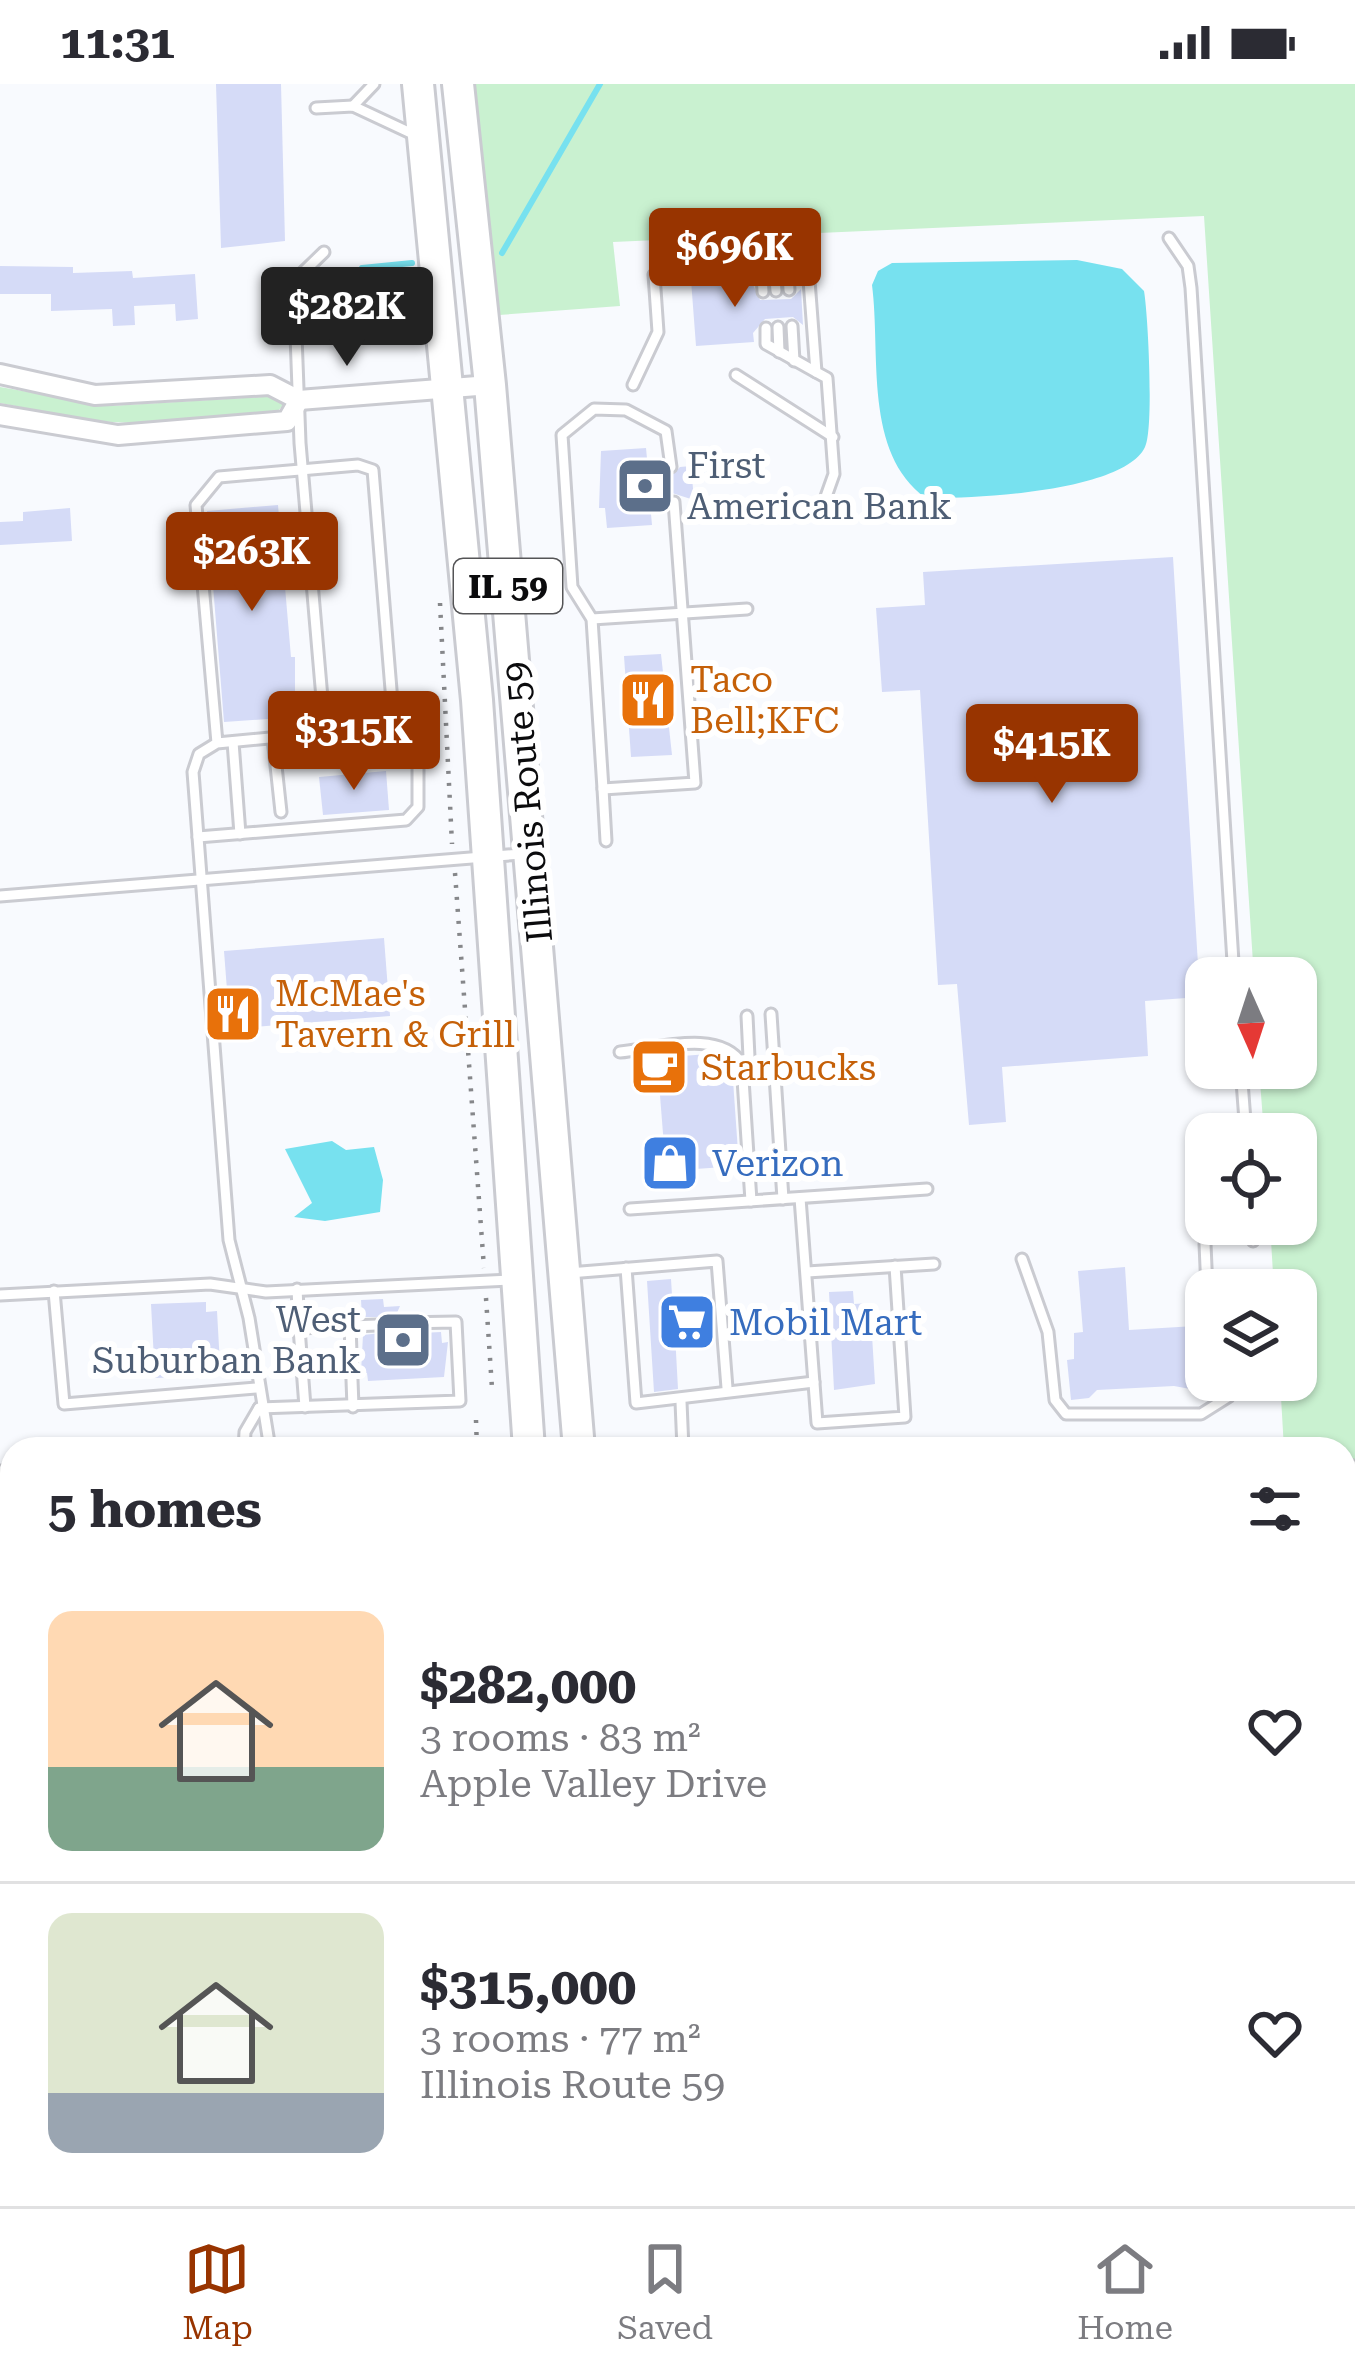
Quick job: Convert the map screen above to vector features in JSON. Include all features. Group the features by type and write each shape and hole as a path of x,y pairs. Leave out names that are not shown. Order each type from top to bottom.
{"main road":[{"name":"Illinois Route 59","path":"418,84 450,388 528,1437"},
{"name":"Illinois Route 59","path":"458,84 490,385 578,1437"}],"street":[{"path":"0,374 95,395 270,385 298,400 490,385"},
{"path":"0,415 118,435 287,421 298,400"}],"lane":[{"path":"353,106 374,84"},
{"path":"316,108 353,106 396,123 424,141"},
{"path":"1169,238 1188,266 1191,288 1233,957"},
{"path":"324,252 294,281 302,470 325,733"},
{"path":"787,252 789,290"},
{"path":"632,385 658,332 654,275 678,259 787,252 808,267 816,372"},
{"path":"761,254 770,291 773,254"},
{"path":"792,326 794,362"},
{"path":"772,328 779,352 827,378 833,474 823,505"},
{"path":"736,375 832,437"},
{"path":"606,841 592,619 572,586 562,435 577,417 594,409 626,410 666,431 671,467"},
{"path":"198,837 406,820 418,807 418,754 394,726 373,470 358,465 219,477 196,505 217,743"},
{"path":"603,789 695,783 674,502"},
{"path":"592,619 747,609"},
{"path":"270,1437 269,1423 259,1408 243,1289 229,1240 193,772 199,754 217,743 394,726"},
{"path":"274,738 281,812"},
{"path":"233,742 241,834"},
{"path":"0,896 531,853"},
{"path":"771,1014 783,1199"},
{"path":"742,1064 749,1057 747,1016"},
{"path":"620,1052 708,1044 728,1048 742,1064 751,1201"},
{"path":"631,1209 927,1190"},
{"path":"800,1198 817,1423 905,1417 895,1266"},
{"path":"1022,1259 1048,1332 1055,1400 1066,1414 1201,1414 1222,1401"},
{"path":"566,1273 717,1261 727,1388"},
{"path":"806,1272 934,1264"},
{"path":"626,1268 636,1403 681,1402 727,1388 814,1382"},
{"path":"0,1295 210,1284 297,1289 516,1280"},
{"path":"297,1289 305,1407"},
{"path":"54,1291 64,1404 256,1388"},
{"path":"259,1408 460,1401 456,1322 401,1323"},
{"path":"299,1328 376,1325"},
{"path":"350,1326 353,1407"},
{"path":"681,1402 682,1437"},
{"path":"245,1437 259,1408"}],"path":[{"path":"440,591 451,828"},
{"path":"458,907 484,1258"},
{"path":"486,1305 492,1388"},
{"path":"476,1420 477,1437"}],"green space":[{"path":"472,84 1355,84 1355,1437 1283,1437 1281,1401 1317,1401 1317,1269 1273,1269 1271,1245 1317,1245 1317,1113 1262,1113 1261,1089 1317,1089 1317,957 1253,957 1204,216 613,242 620,306 499,315"},
{"path":"0,387 109,406 278,396 284,404 278,411 132,423 93,421 0,403"}],"water":[{"path":"1077,260 1122,269 1144,291 1150,396 1145,447 1131,462 1078,483 1010,494 926,498 892,456 884,429 872,285 878,271 892,263"},
{"path":"362,268 368,277 370,322 363,328 317,335 316,293 332,269"},
{"path":"332,1141 346,1150 374,1147 383,1180 380,1212 325,1221 294,1217 312,1203 285,1149"}],"building":[{"path":"216,84 281,84 285,241 221,248"},
{"path":"0,266 73,267 73,273 132,271 133,278 195,274 198,319 176,321 175,304 134,306 135,325 113,326 112,309 51,311 51,294 0,294"},
{"path":"749,276 760,300 791,299 801,289 803,325 793,317 765,319 753,333 754,342 696,346 691,280"},
{"name":"First American Bank","path":"646,448 648,469 662,468 671,476 680,467 691,466 694,500 672,493 665,502 650,503 652,525 607,528 605,508 599,508 601,451"},
{"path":"278,505 291,657 295,657 295,717 224,722 207,511"},
{"path":"70,508 72,541 0,545 0,522 23,521 23,512"},
{"path":"1173,557 1198,957 1185,957 1185,998 1145,1001 1148,1056 1002,1067 1006,1122 969,1125 957,984 938,985 920,690 882,692 876,608 925,605 923,572"},
{"name":"Taco Bell;KFC","path":"661,654 672,755 631,757 624,656"},
{"path":"386,771 389,810 323,815 319,777"},
{"path":"384,938 390,1016 230,1029 224,951"},
{"path":"708,1054 732,1066 739,1166 666,1171 657,1058"},
{"path":"1125,1267 1129,1330 1185,1327 1185,1388 1097,1390 1089,1398 1071,1400 1067,1360 1074,1359 1074,1333 1083,1332 1078,1271"},
{"path":"671,1279 673,1311 699,1309 701,1333 675,1334 678,1389 654,1392 647,1281"},
{"path":"853,1291 854,1304 870,1303 875,1384 834,1390 829,1292"},
{"name":"West Suburban Bank","path":"383,1299 384,1307 400,1306 392,1324 401,1334 441,1332 442,1343 448,1342 444,1377 368,1381 367,1373 361,1373 363,1335 381,1333 386,1326 380,1317 362,1317 361,1300"},
{"path":"206,1302 206,1312 217,1311 220,1365 209,1365 209,1376 155,1378 151,1304"}],"waterway":[{"path":"502,253 600,84"},
{"path":"362,268 412,263"}],"place":[{"name":"First American Bank","path":"645,486"},
{"name":"Taco Bell;KFC","path":"648,700"},
{"name":"McMae's Tavern & Grill","path":"233,1014"},
{"name":"Starbucks","path":"659,1067"},
{"name":"Verizon","path":"670,1163"},
{"name":"Mobil Mart","path":"687,1322"},
{"name":"West Suburban Bank","path":"403,1340"}]}
